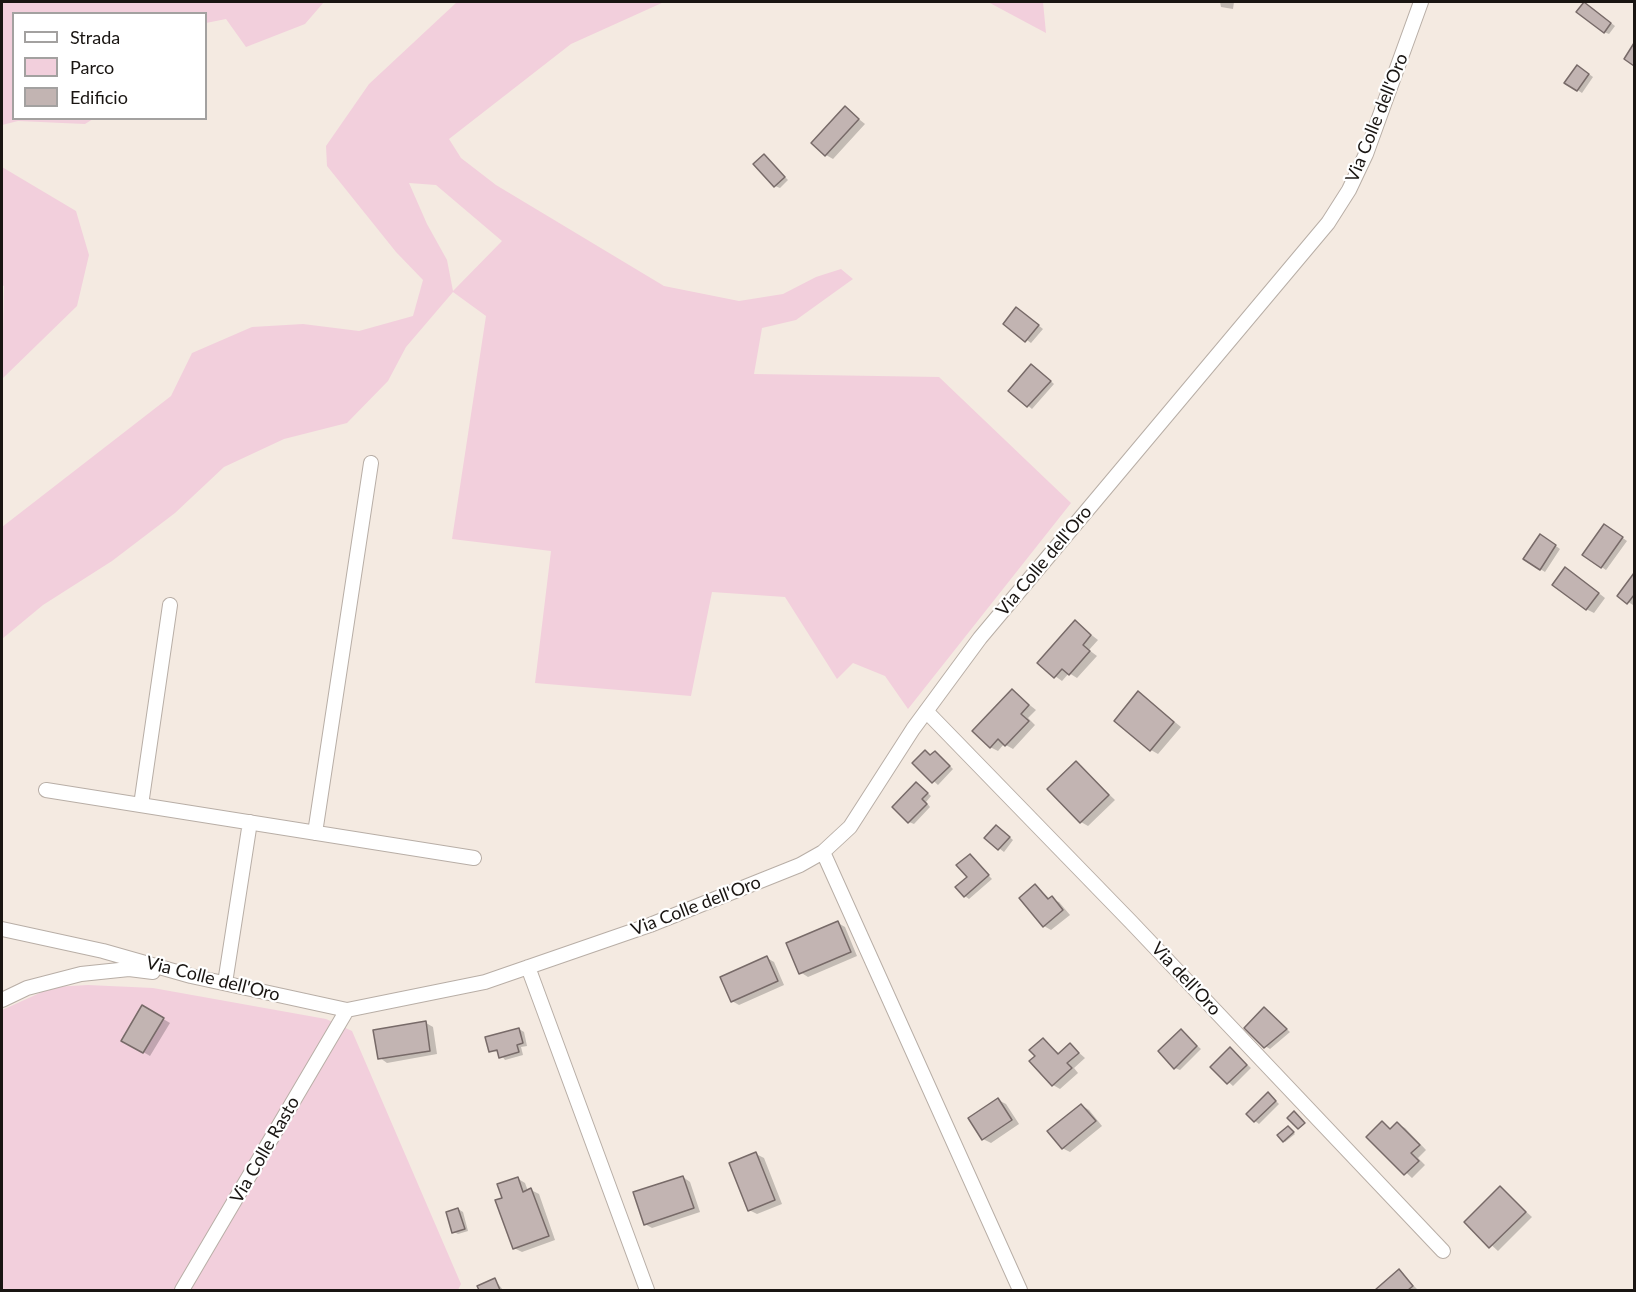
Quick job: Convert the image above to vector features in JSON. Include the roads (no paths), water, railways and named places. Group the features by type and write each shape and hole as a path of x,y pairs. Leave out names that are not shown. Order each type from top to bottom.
{"street":[{"name":"Via Colle dell'Oro","path":"2,929 103,951 191,976 347,1010 485,982 650,925 800,865 824,852 850,826 926,711 980,638 1328,224 1366,154 1421,2"},
{"path":"315,833 371,463"},
{"path":"141,805 170,605"},
{"name":"Via dell'Oro","path":"926,711 1132,923 1443,1251"},
{"path":"46,790 474,858"},
{"path":"225,983 250,822"},
{"path":"824,852 1020,1290"},
{"path":"528,967 647,1290"},
{"path":"2,1000 27,988 81,974 129,969 191,976"},
{"name":"Via Colle Rasto","path":"182,1290 347,1010"}]}
